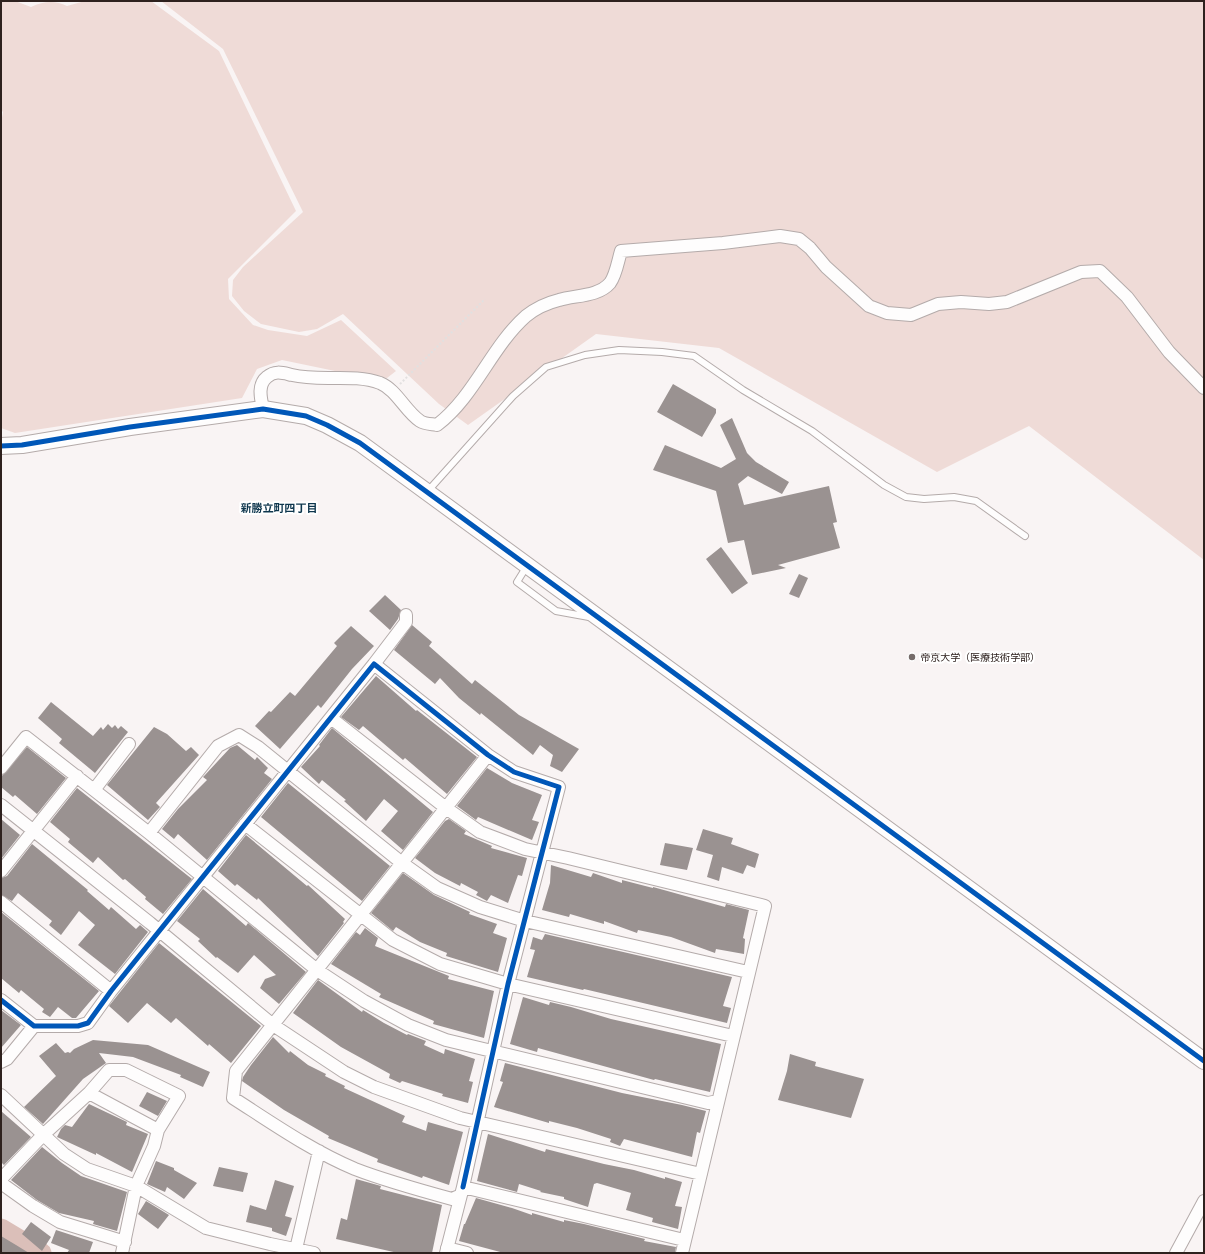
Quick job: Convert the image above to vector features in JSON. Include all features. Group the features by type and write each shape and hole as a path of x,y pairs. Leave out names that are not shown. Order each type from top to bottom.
{"street":[{"path":"263,409 260,397 261,386 266,377 277,372 308,379 360,379 381,384 395,390 420,422 437,425 463,399 511,333 526,317 540,307 560,299 602,290 610,282 621,251 723,243 780,236 798,240 810,248 826,267 869,306 887,313 911,315 938,304 961,302 989,304 1007,302 1081,272 1100,271 1127,297 1169,352 1204,388"},
{"path":"1,446 22,446 130,427 263,409 306,416 327,425 360,443 426,493 1204,1061"},
{"path":"1,1000 34,1026 78,1026 88,1023 111,991 374,664 406,622 406,615"},
{"path":"374,664 488,755 514,772 559,787 508,984 494,1052 447,1251 467,1253"},
{"path":"331,718 446,808 480,832 525,849 764,906 682,1253"},
{"path":"149,833 218,746 239,735 258,747 402,862 437,888 480,907 525,921 748,972"},
{"path":"1,768 26,737 204,877 317,970 364,1001 408,1025 446,1040 494,1052 708,1103 718,1101"},
{"path":"94,790 129,744"},
{"path":"461,1192 452,1199 354,1169 291,1136 233,1098 236,1071 488,755"},
{"path":"1,871 77,776"},
{"path":"1,805 159,931 273,1025 331,1065 374,1087 435,1110 478,1122 657,1165 701,1174"},
{"path":"245,824 360,916 393,940 440,964 508,984 733,1036"},
{"path":"1,902 111,991"},
{"path":"1,1062 8,1059 34,1026"},
{"path":"1,1179 43,1135 89,1094 110,1070 126,1070 179,1096 158,1130 154,1146 136,1186 124,1248 60,1222 33,1206 1,1183"},
{"path":"89,1094 158,1130"},
{"path":"1,1095 64,1154 87,1169 136,1186 206,1228 314,1253"},
{"path":"296,1249 319,1151"},
{"path":"461,1192 684,1240"},
{"path":"1176,1253 1204,1201"}],"lane":[{"path":"426,493 513,396 546,368 585,355 619,350 662,352 694,356 743,390 812,431 884,485 906,497 924,499 954,497 976,501 1025,536"}],"path":[{"path":"395,390 485,299"}],"shaded area":[{"path":"1,1 15,1 31,7 40,3 49,2 67,6 85,1 151,1 219,51 296,211 228,279 229,299 253,325 268,330 307,336 341,320 396,371 387,378 335,371 282,360 257,369 242,398 15,433 1,428 1,123 3,112 1,110"},
{"path":"161,1 1204,1 1204,560 1029,426 937,472 719,348 596,334 468,425 439,404 343,314 317,329 299,332 261,324 244,311 232,296 233,280 243,267 303,212 223,49"}],"building":[{"path":"673,384 716,409 716,413 702,437 657,412"},
{"path":"732,418 747,453 756,462 789,482 782,494 748,476 738,484 744,505 829,486 837,522 833,523 840,548 778,565 786,568 752,575 744,540 728,543 716,491 653,470 665,445 721,468 736,459 720,425"},
{"path":"721,547 748,583 732,594 706,559"},
{"path":"799,574 808,578 799,598 789,594"},
{"path":"385,595 401,610 398,619 390,630 369,611"},
{"path":"412,625 432,642 429,646 472,684 475,680 519,715 579,749 562,772 550,766 553,755 540,745 533,755 481,713 480,715 459,698 440,678 435,684 394,650"},
{"path":"351,626 374,646 352,669 321,708 318,705 280,749 255,726 290,692 295,696 337,646 334,643"},
{"path":"376,676 416,711 417,710 477,757 447,794 405,758 403,760 363,726 359,730 341,717"},
{"path":"51,702 93,736 101,727 103,730 108,724 112,728 115,725 118,729 121,726 128,732 95,773 59,743 62,739 38,718"},
{"path":"154,727 167,734 186,751 191,747 199,755 156,803 160,807 148,820 107,785"},
{"path":"332,728 433,812 403,850 381,831 398,811 384,799 366,821 344,801 346,800 322,780 319,784 301,767 320,746 319,745"},
{"path":"237,745 255,760 257,757 268,768 264,773 272,779 207,860 178,834 174,839 162,829 178,809 207,780 203,777 230,748"},
{"path":"27,747 66,778 37,814 15,795 13,797 1,787 1,777"},
{"path":"487,768 512,783 542,795 532,820 539,822 532,840 478,817 476,820 457,806"},
{"path":"288,783 390,866 362,901 261,817"},
{"path":"77,788 192,879 163,914 145,899 146,897 125,879 123,880 98,857 93,863 68,842 70,839 50,822"},
{"path":"1,819 20,835 1,859"},
{"path":"449,819 466,831 464,834 492,846 491,848 527,858 522,876 518,875 508,903 491,895 487,901 476,895 478,892 461,883 460,886 435,873 415,858 445,821"},
{"path":"703,829 733,838 731,844 759,854 755,868 747,865 743,874 722,867 719,881 707,877 713,855 696,850"},
{"path":"246,835 307,886 308,885 345,919 343,922 344,923 318,956 258,898 257,900 237,884 235,886 218,871"},
{"path":"665,843 693,848 687,870 660,865"},
{"path":"32,844 88,890 87,891 109,910 111,907 136,929 140,925 148,932 115,974 78,945 95,925 79,911 61,935 49,925 52,921 18,893 12,901 1,895 1,878 7,876"},
{"path":"551,865 591,877 593,873 622,883 622,880 725,907 726,904 749,910 743,938 745,939 744,954 716,949 715,953 671,937 638,930 637,933 604,921 604,924 570,914 569,917 542,910 550,883"},
{"path":"403,873 434,895 470,912 469,914 497,924 493,933 507,938 498,972 446,956 447,953 420,942 396,927 393,931 371,913"},
{"path":"203,889 246,926 248,923 306,972 279,1004 260,988 265,979 276,975 254,955 238,973 217,957 216,958 198,941 200,939 177,921"},
{"path":"1,912 99,991 76,1018 72,1018 58,1007 50,1017 42,1012 44,1009 21,990 19,993 1,978"},
{"path":"365,928 378,938 375,946 449,976 448,979 494,991 484,1038 433,1024 434,1021 379,997 381,994 331,964 356,932 360,935"},
{"path":"545,934 732,977 723,1006 731,1008 727,1023 527,977 535,950 530,949 533,937 542,940"},
{"path":"159,943 261,1026 231,1063 209,1044 208,1046 176,1018 171,1023 147,1003 128,1023 109,1006"},
{"path":"318,980 362,1012 363,1010 407,1035 408,1034 426,1041 424,1045 444,1054 445,1049 475,1059 469,1081 473,1082 468,1103 442,1096 443,1094 402,1081 400,1083 389,1078 390,1074 341,1047 293,1013"},
{"path":"523,997 549,1005 550,1002 611,1019 721,1044 710,1092 654,1080 538,1048 537,1052 510,1044"},
{"path":"1,1010 21,1025 1,1048"},
{"path":"273,1037 289,1053 290,1051 308,1065 326,1074 325,1076 345,1086 344,1088 405,1116 402,1122 426,1131 428,1122 463,1132 449,1185 423,1176 422,1178 377,1162 378,1159 328,1138 329,1136 284,1110 242,1081 251,1065"},
{"path":"93,1040 148,1045 210,1072 203,1087 180,1077 181,1075 133,1057 99,1053 106,1063 83,1079 43,1124 24,1107 56,1076 39,1056 56,1043 65,1053 70,1053 74,1049"},
{"path":"790,1054 816,1062 815,1066 864,1079 851,1118 778,1100 787,1071"},
{"path":"505,1063 622,1093 706,1111 700,1133 697,1132 692,1157 624,1139 620,1146 610,1142 611,1139 577,1128 549,1121 549,1123 494,1107 503,1082 500,1081"},
{"path":"147,1092 167,1101 158,1116 139,1106"},
{"path":"89,1104 127,1122 126,1125 148,1134 132,1172 96,1153 96,1155 57,1137 65,1125 72,1127"},
{"path":"1,1111 31,1137 4,1165 1,1162"},
{"path":"488,1134 545,1152 546,1149 682,1182 675,1206 682,1207 678,1229 652,1222 653,1218 626,1210 631,1193 597,1183 594,1184 588,1207 564,1199 564,1197 540,1192 541,1191 519,1184 517,1192 477,1181"},
{"path":"42,1147 81,1176 127,1192 117,1231 93,1224 94,1221 59,1213 37,1200 11,1180"},
{"path":"156,1161 174,1168 174,1170 197,1183 184,1199 167,1187 165,1192 147,1184"},
{"path":"219,1167 248,1173 243,1192 213,1186"},
{"path":"356,1179 381,1186 380,1189 442,1205 432,1253 398,1253 336,1239 341,1218 347,1220"},
{"path":"275,1180 294,1186 285,1216 292,1218 286,1236 272,1231 272,1228 246,1222 250,1205 266,1210"},
{"path":"476,1198 532,1215 532,1213 564,1222 564,1220 584,1224 645,1239 644,1241 676,1247 675,1253 504,1253 459,1241 464,1224"},
{"path":"146,1201 169,1215 158,1229 138,1214"},
{"path":"31,1222 51,1237 42,1251 22,1234"},
{"path":"56,1230 93,1242 89,1253 67,1253 69,1250 51,1243"},
{"path":"1,1236 16,1245 29,1253 1,1253"}],"waterway":[{"path":"1,1229 41,1253"}],"cycle path":[{"path":"1,446 22,445 130,427 263,409 306,416 327,425 360,443 1204,1061"},
{"path":"1,1000 34,1026 78,1026 88,1023 111,991 374,664 488,755 514,772 559,787 508,984 463,1187"}],"place":[{"name":"帝京大学（医療技術学部）","path":"912,657"}],"district":[{"name":"新勝立町四丁目","path":"279,508"}]}
